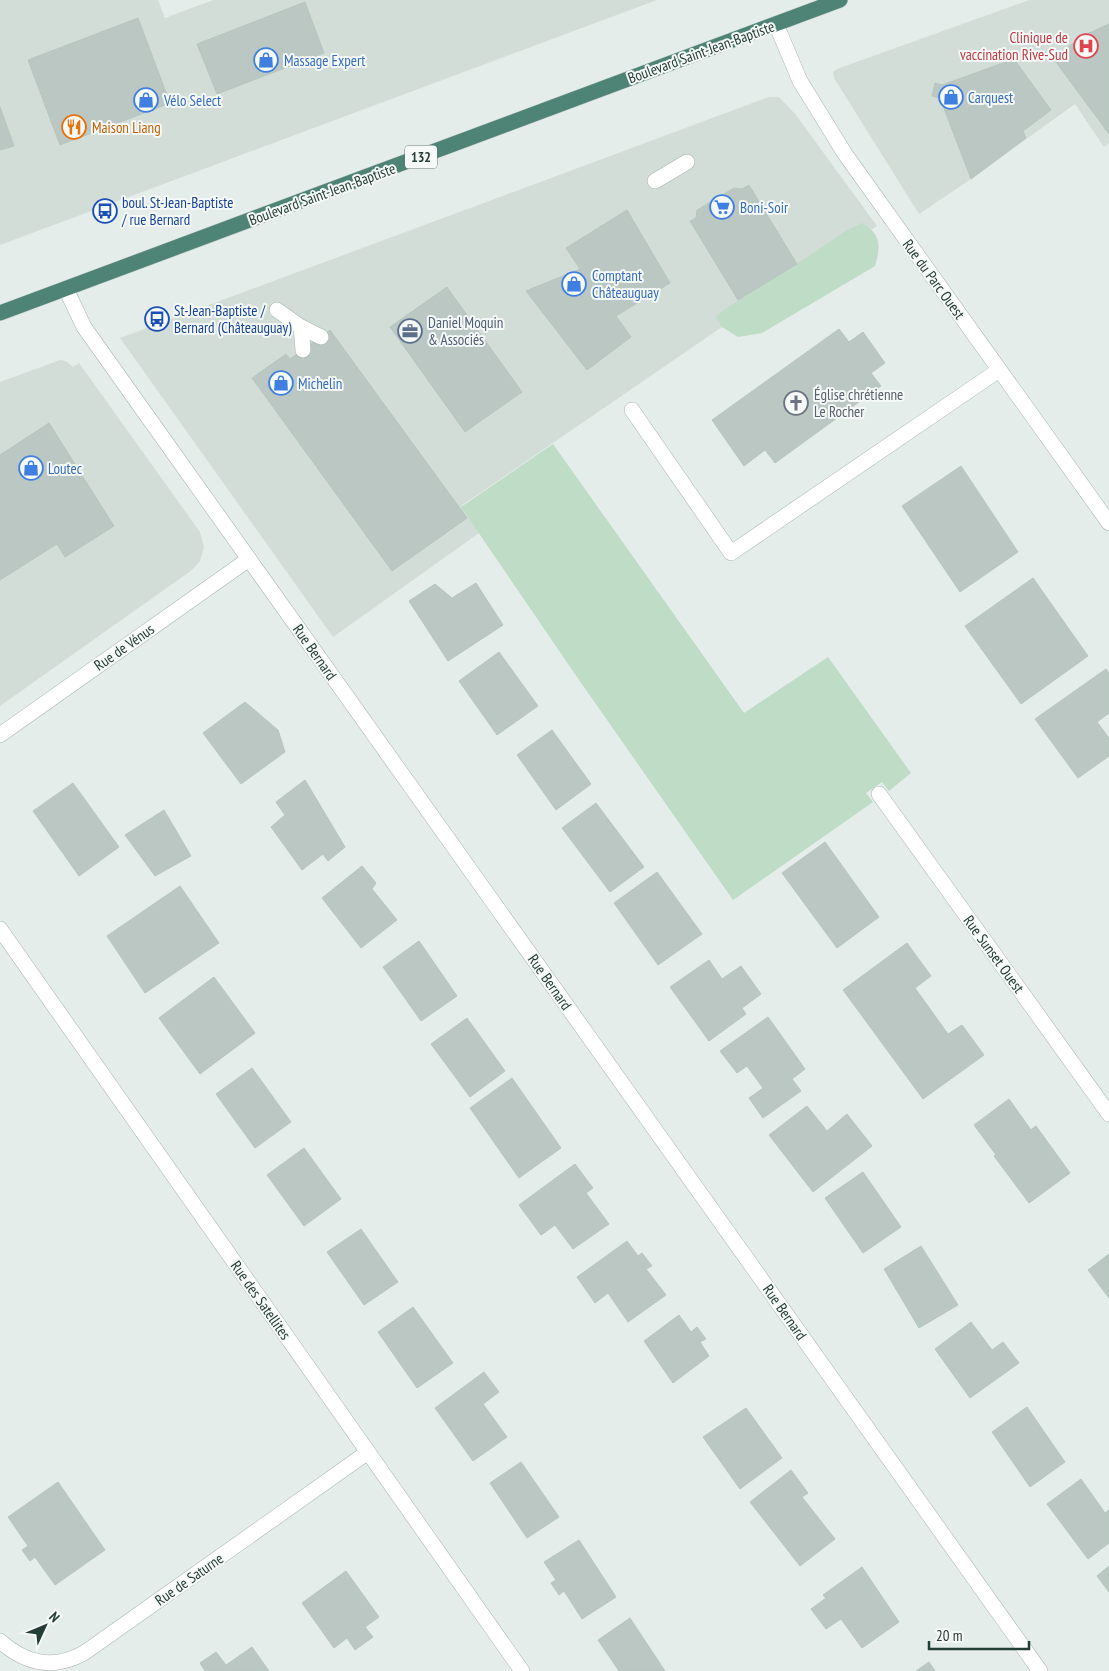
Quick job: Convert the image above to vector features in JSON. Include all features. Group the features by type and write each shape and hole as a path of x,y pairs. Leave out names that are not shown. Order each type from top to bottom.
{"highway":[{"name":"Boulevard Saint-Jean-Baptiste","path":"0,311 66,289 840,0"}],"street":[{"name":"Rue du Parc Ouest","path":"776,24 800,81 845,154 1109,523"},
{"path":"655,180 687,162"},
{"name":"Rue Bernard","path":"66,289 84,327 1040,1671"},
{"path":"276,310 301,327 321,337"},
{"path":"301,327 303,350"},
{"path":"632,410 731,553 999,370"},
{"name":"Rue de Vénus","path":"0,735 249,559"},
{"name":"Rue Sunset Ouest","path":"879,794 1109,1114"},
{"name":"Rue des Satellites","path":"0,929 522,1671"},
{"name":"Rue de Saturne","path":"0,1641 11,1652 28,1660 55,1662 73,1659 368,1452"}],"shaded area":[{"path":"0,0 158,0 165,18 213,0 657,0 0,245"},
{"path":"1029,0 1109,0 1109,143 1104,147 1075,104 919,214 834,78 833,72"},
{"path":"769,97 779,97 796,115 877,226 722,327 461,506 479,533 333,637 120,338"},
{"path":"60,360 66,361 73,367 79,363 200,532 204,547 200,561 192,570 0,706 0,382"}],"green space":[{"path":"862,223 873,232 878,241 879,247 875,266 762,333 738,337 722,327 716,317 725,309 847,230"},
{"path":"553,444 744,713 828,657 911,773 889,791 882,782 866,793 873,802 733,900 461,507"}],"building":[{"path":"305,2 324,53 217,94 197,44"},
{"path":"138,18 170,103 60,145 28,60"},
{"path":"1109,24 1109,134 1053,58 1085,35"},
{"path":"1014,59 1051,110 1023,131 1026,138 971,179 940,98 932,96 935,83 942,85"},
{"path":"0,107 14,146 0,150"},
{"path":"749,185 797,264 738,300 690,221 696,218 697,210 734,188 742,189"},
{"path":"627,210 670,283 616,316 631,337 587,370 526,291 580,269 566,248"},
{"path":"447,287 522,392 465,432 390,327"},
{"name":"Église chrétienne Le Rocher","path":"839,329 849,342 863,332 885,363 871,373 881,386 775,463 765,450 744,466 712,420"},
{"path":"330,330 467,518 392,571 252,378 286,354 290,359"},
{"path":"49,423 114,526 65,557 57,544 0,580 0,455"},
{"path":"961,466 1018,552 960,592 902,506"},
{"path":"1033,578 1088,656 1021,704 965,626"},
{"path":"476,583 503,625 448,661 409,601 435,584 452,598"},
{"path":"499,652 538,706 497,735 459,681"},
{"path":"1106,669 1109,673 1109,713 1097,722 1109,738 1109,756 1078,778 1035,719"},
{"path":"245,702 278,730 285,752 241,784 203,733"},
{"path":"552,730 591,784 556,810 517,755"},
{"path":"305,780 345,847 328,861 323,854 302,870 271,827 285,815 276,802"},
{"path":"73,783 119,847 79,876 33,811"},
{"path":"596,803 644,867 610,892 562,828"},
{"path":"164,810 191,856 155,876 125,835"},
{"path":"825,842 879,917 837,948 782,873"},
{"path":"362,866 376,883 372,889 397,920 361,948 322,898"},
{"path":"657,872 702,934 658,965 614,903"},
{"path":"180,886 219,943 145,993 107,936"},
{"path":"419,941 457,996 421,1021 383,967"},
{"path":"907,943 931,976 915,988 948,1034 962,1025 984,1055 923,1099 843,990"},
{"path":"709,960 722,979 741,966 761,994 742,1008 746,1014 709,1041 670,987"},
{"path":"214,977 255,1033 200,1074 159,1018"},
{"path":"768,1017 805,1069 792,1079 801,1091 763,1118 749,1098 763,1088 747,1066 737,1073 720,1051"},
{"path":"467,1018 505,1071 470,1097 431,1044"},
{"path":"252,1068 291,1122 255,1148 216,1094"},
{"path":"512,1078 561,1148 519,1178 470,1108"},
{"path":"1009,1099 1031,1130 996,1155 974,1125"},
{"path":"807,1106 827,1131 847,1114 872,1146 813,1192 769,1135"},
{"path":"1036,1126 1070,1173 1029,1203 994,1156"},
{"path":"304,1148 341,1199 304,1226 267,1175"},
{"path":"575,1164 593,1188 586,1193 609,1224 573,1249 555,1225 541,1235 519,1205"},
{"path":"863,1172 901,1227 863,1253 825,1198"},
{"path":"361,1229 398,1282 364,1305 327,1252"},
{"path":"627,1241 638,1256 642,1253 652,1266 646,1269 666,1295 628,1322 608,1293 595,1303 577,1277"},
{"path":"921,1246 958,1305 919,1328 884,1269"},
{"path":"1109,1254 1109,1298 1088,1270"},
{"path":"413,1307 453,1363 417,1388 378,1332"},
{"path":"679,1315 691,1332 697,1327 706,1339 700,1342 709,1356 673,1383 644,1341"},
{"path":"971,1322 992,1350 1003,1342 1019,1363 970,1398 935,1349"},
{"path":"484,1372 499,1392 483,1404 507,1437 473,1461 435,1408"},
{"path":"1027,1407 1065,1462 1030,1487 992,1432"},
{"path":"746,1408 782,1458 740,1489 703,1437"},
{"path":"521,1462 559,1517 527,1538 490,1483"},
{"path":"791,1470 808,1493 802,1497 835,1539 800,1566 750,1502"},
{"path":"1081,1479 1105,1513 1109,1510 1109,1543 1088,1559 1047,1504"},
{"path":"58,1482 105,1550 55,1585 35,1557 30,1561 22,1550 28,1546 8,1517"},
{"path":"579,1540 616,1597 582,1619 564,1591 559,1595 551,1583 556,1580 544,1562"},
{"path":"1109,1566 1109,1592 1097,1576"},
{"path":"862,1567 899,1622 862,1648 841,1619 826,1629 811,1609 826,1598 823,1595"},
{"path":"346,1571 379,1617 365,1627 373,1637 355,1650 347,1638 334,1648 302,1603"},
{"path":"630,1618 665,1671 619,1671 598,1640"},
{"path":"252,1647 269,1671 205,1671 200,1663 216,1652 226,1665"},
{"path":"929,1662 935,1671 916,1671"}],"place":[{"name":"Clinique de vaccination Rive-Sud","path":"1086,46"},
{"name":"Massage Expert","path":"266,60"},
{"name":"Carquest","path":"951,97"},
{"name":"Vélo Select","path":"146,100"},
{"name":"Maison Liang","path":"74,127"},
{"name":"Boni-Soir","path":"722,207"},
{"name":"boul. St-Jean-Baptiste / rue Bernard","path":"105,211"},
{"name":"Comptant Châteauguay","path":"574,284"},
{"name":"St-Jean-Baptiste / Bernard (Châteauguay)","path":"157,319"},
{"name":"Daniel Moquin & Associés","path":"410,331"},
{"name":"Michelin","path":"281,383"},
{"name":"Église chrétienne Le Rocher","path":"796,403"},
{"name":"Loutec","path":"31,468"}]}
